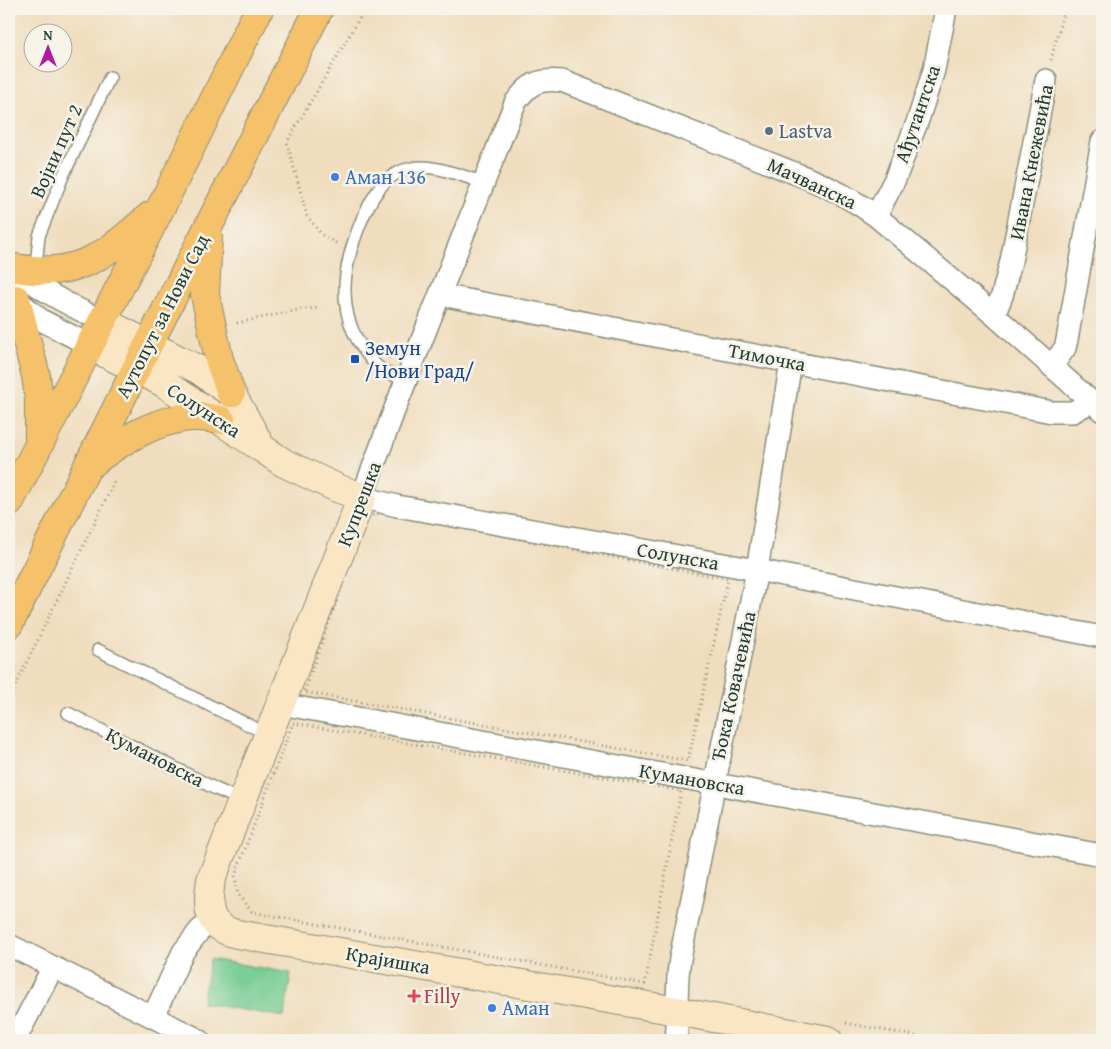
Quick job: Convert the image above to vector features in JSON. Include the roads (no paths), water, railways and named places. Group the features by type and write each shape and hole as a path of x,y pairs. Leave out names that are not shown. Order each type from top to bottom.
{"main road":[{"path":"9,503 162,205 257,9"},
{"name":"Аутопут за Нови Сад","path":"9,624 148,344 319,9"},
{"path":"39,442 39,399 36,376 11,278 26,270 77,267 99,257 126,237 162,205"},
{"path":"209,224 206,295 219,359 231,393"},
{"name":"Солунска","path":"102,321 199,370 231,393 263,449"},
{"name":"Солунска","path":"89,345 164,383 284,463 372,505"},
{"path":"87,468 107,451 125,440 160,424 198,417 221,420"},
{"name":"Купрешка","path":"214,920 209,909 211,880 281,704 372,505"},
{"name":"Крајишка","path":"214,920 226,931 237,934 677,1011 834,1031"}],"street":[{"name":"Ађутантска","path":"876,216 895,179 918,120 934,70 946,9"},
{"name":"Мачванска","path":"524,91 535,82 548,80 562,81 807,178 844,195 876,216 994,314 1097,406"},
{"name":"Ивана Кнежевића","path":"994,314 1002,296 1011,261 1046,80"},
{"name":"Купрешка","path":"372,505 407,380 515,103 524,91"},
{"path":"1052,366 1065,348 1067,340 1102,141"},
{"path":"11,278 37,286 68,305 102,321"},
{"path":"11,278 41,320 89,345"},
{"name":"Тимочка","path":"441,295 1052,412 1074,412 1097,406"},
{"name":"Ђока Ковачевића","path":"676,1040 678,966 757,570 791,362"},
{"name":"Солунска","path":"372,505 397,506 757,570 1102,637"},
{"name":"Кумановска","path":"281,704 1102,854"},
{"path":"153,1017 183,952 200,930 214,920"},
{"path":"9,945 198,1040"},
{"path":"15,1040 53,967"}],"lane":[{"name":"Војни пут 2","path":"39,270 37,256 39,236 63,176 110,77"},
{"path":"407,380 382,370 374,363 363,350 348,318 344,300 347,263 361,223 370,202 380,186 396,173 409,168 419,166 430,168 484,183"},
{"path":"98,650 269,734"},
{"name":"Кумановска","path":"68,713 216,789 243,800"}],"place":[{"name":"Lastva","path":"769,131"},
{"name":"Аман 136","path":"335,177"},
{"name":"Земун /Нови Град/","path":"355,359"},
{"name":"Filly","path":"414,996"},
{"name":"Аман","path":"492,1008"}]}
